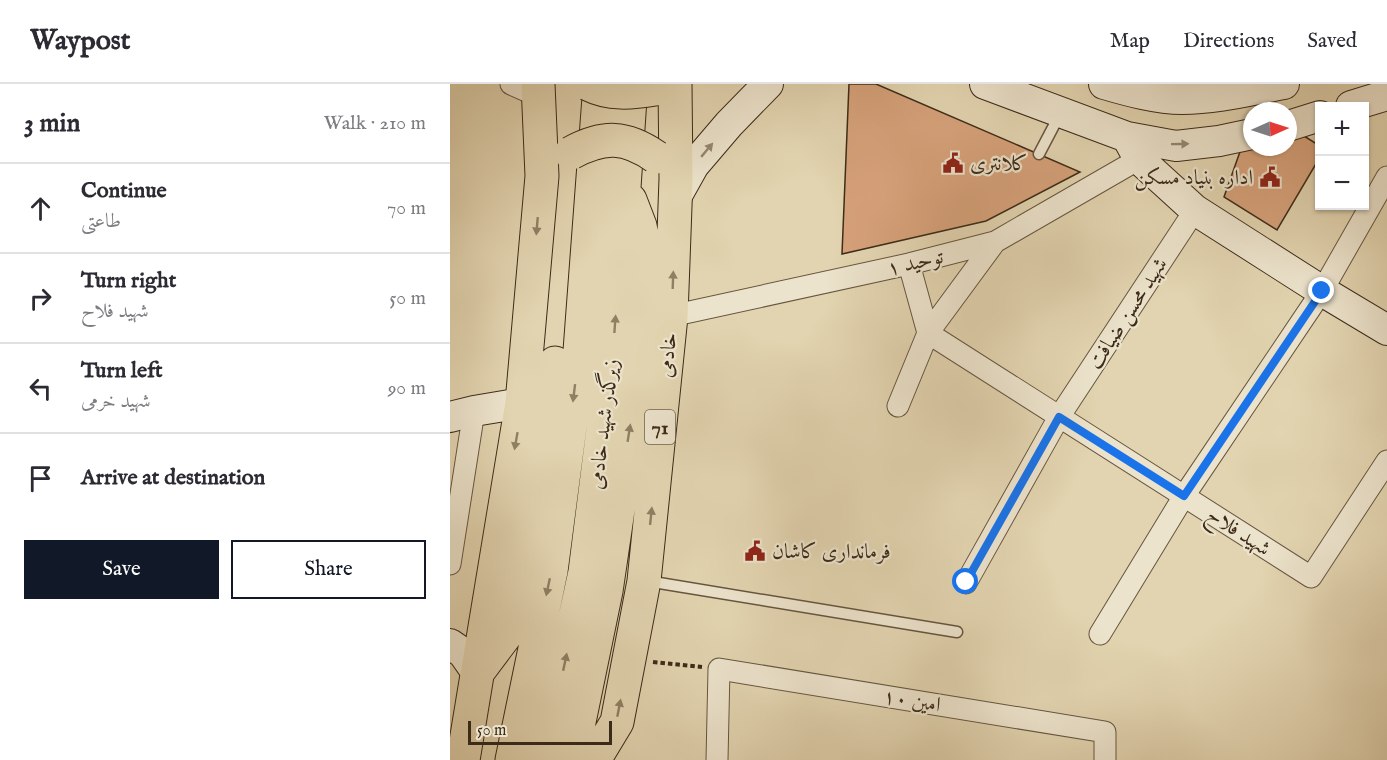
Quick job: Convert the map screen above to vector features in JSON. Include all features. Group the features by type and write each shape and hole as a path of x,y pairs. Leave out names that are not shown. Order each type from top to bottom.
{"highway":[{"path":"588,84 602,90 631,93 657,85"},
{"name":"زیرگذر شهید خادمی","path":"544,760 585,572 613,350 609,183 600,84"},
{"name":"خادمی","path":"594,760 617,722 644,580 671,316 669,179 657,85"},
{"name":"زیرگذر شهید خادمی","path":"512,760 551,570 580,351 609,183 657,85"},
{"path":"463,760 522,403 542,176 529,88"},
{"path":"542,176 571,153 587,144 605,140 624,141 641,147 669,179"},
{"path":"477,673 510,629 534,511 574,213 609,183 640,226 649,271 633,411 606,591 579,722 575,760"}],"main road":[{"path":"669,179 694,165 729,124 768,84"},
{"path":"985,84 1062,112 1133,148 1195,210 1387,330"},
{"path":"1104,84 1162,91 1181,99 1217,97 1274,85"},
{"path":"1364,102 1387,95"},
{"path":"1297,123 1315,118"},
{"path":"1133,148 1176,146 1243,136"},
{"path":"462,414 522,403"},
{"path":"450,644 463,653 477,673"}],"street":[{"name":"توحید ۱","path":"671,316 909,264 995,242 1133,148"},
{"path":"1100,634 1184,496 1322,291 1387,177"},
{"name":"شهید محسن ضیافت","path":"966,582 1059,417 1195,210"},
{"path":"898,406 928,333 995,242"},
{"path":"909,264 928,333"},
{"name":"شهید فلاح","path":"928,333 1311,577 1387,461"},
{"path":"450,564 462,414"},
{"path":"717,760 719,669"},
{"name":"امین ۱۰","path":"719,669 1105,732 1105,760"}],"lane":[{"path":"1039,154 1062,112"},
{"path":"644,580 957,632"}],"path":[{"path":"628,660 719,669"}],"building":[{"name":"کلانتری","path":"849,84 876,84 1080,172 986,221 842,254"},
{"name":"اداره بنیاد مسکن","path":"1297,132 1315,143 1315,165 1277,230 1224,197 1242,146 1243,156 1297,156"}],"place":[{"name":"کلانتری","path":"953,163"},
{"name":"اداره بنیاد مسکن","path":"1270,177"},
{"name":"فرمانداری کاشان","path":"755,551"}],"route":[{"path":"966,582 1059,417 1184,496 1322,291"}]}
